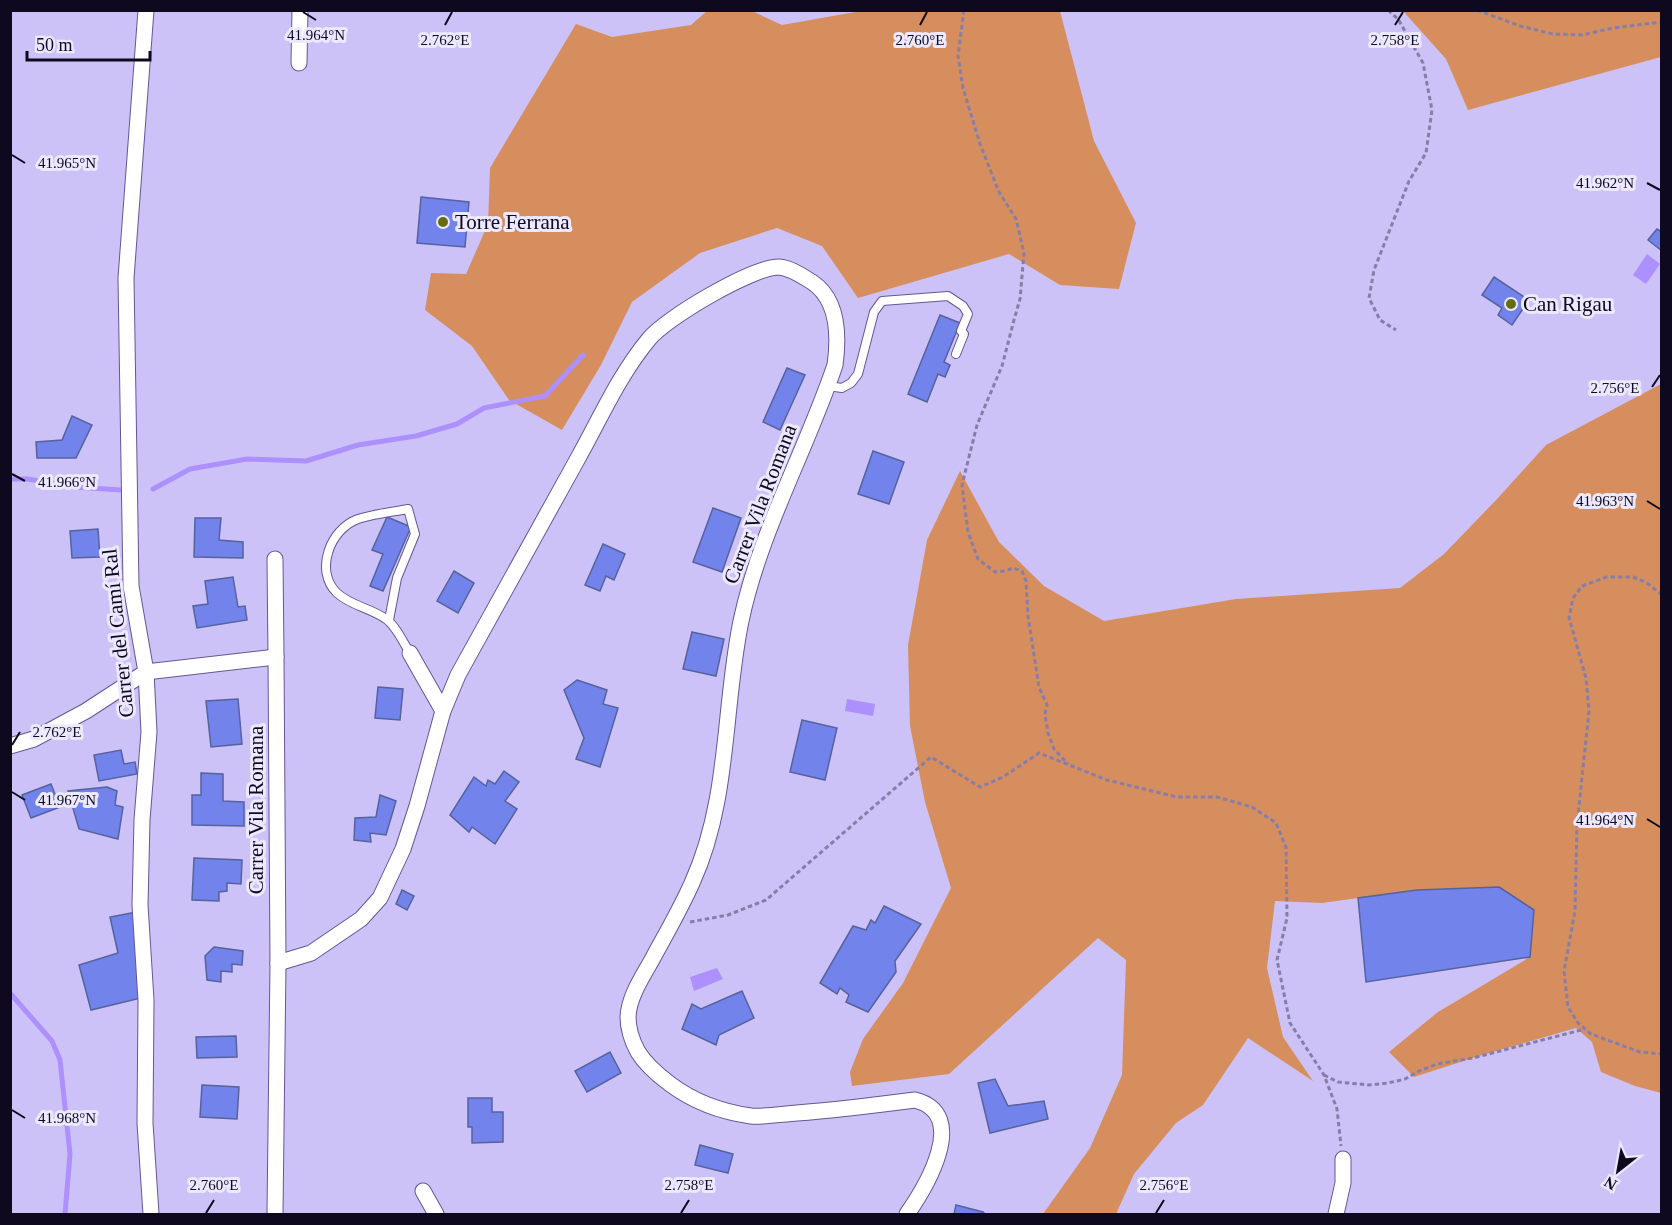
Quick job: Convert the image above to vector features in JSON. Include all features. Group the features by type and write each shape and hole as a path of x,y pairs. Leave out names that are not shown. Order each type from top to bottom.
{"street":[{"name":"Carrer del Camí Ral","path":"146,10 126,278 131,586 146,672 149,732 142,820 140,905 146,1000 145,1123 151,1215"},
{"path":"299,63 300,10"},
{"name":"Carrer Vila Romana","path":"278,963 311,953 361,919 380,898 402,849 417,806 443,711 458,675 615,388 650,337 664,325 761,270 780,267 797,272 816,285 828,299 836,320 838,341 836,365 774,512 754,568 741,623 715,814 704,853 693,883 631,1001 628,1018 631,1036 644,1060 654,1072 691,1098 728,1112 753,1116 915,1101 926,1103 935,1110 939,1118 941,1134 939,1154 921,1194 907,1215"},
{"name":"Carrer Vila Romana","path":"275,559 278,963 275,1215"},
{"path":"410,653 443,711"},
{"path":"10,746 34,739 86,711 146,672 276,657"},
{"path":"1336,1215 1343,1183 1343,1159"},
{"path":"423,1191 436,1215"}],"lane":[{"path":"828,386 842,388 858,374 874,312 882,301 948,296 963,306 968,314 961,331 964,334 956,354"},
{"path":"389,620 397,578 415,534 408,509 357,519 344,528 330,547 324,567 328,580 338,594 389,620 410,653"}],"path":[{"path":"964,10 958,56 963,88 980,144 999,192 1016,219 1023,253 1020,299 1002,366 977,425 962,485 968,532 978,559 985,565 995,572 1014,568 1022,571 1026,581 1028,616 1039,687 1047,705 1045,714 1048,733 1054,749 1069,765"},
{"path":"1388,10 1398,19 1423,63 1432,110 1426,153 1410,181 1374,270 1369,298 1380,320 1396,330"},
{"path":"1477,10 1520,26 1553,34 1582,35 1613,28 1662,22"},
{"path":"1662,595 1647,583 1633,577 1607,577 1582,586 1573,598 1569,618 1586,678 1589,711 1577,825 1575,911 1564,971 1568,1007 1578,1023 1585,1029 1591,1034 1641,1052 1662,1054"},
{"path":"671,926 728,915 766,900 931,757 980,787 1003,777 1039,753 1107,780 1177,797 1217,797 1252,807 1276,823 1286,847 1287,918 1277,960 1290,1023 1324,1076 1337,1109 1343,1159"},
{"path":"1324,1076 1338,1082 1369,1085 1388,1083 1405,1079 1437,1064 1473,1058 1585,1029"}],"shaded area":[{"path":"707,11 752,11 782,25 861,11 1060,11 1094,141 1136,223 1119,289 1060,285 1009,254 858,298 822,246 777,228 700,253 632,302 601,365 562,430 509,400 472,346 425,310 431,273 466,274 488,224 490,168 576,24 612,37 691,25"},
{"path":"1403,11 1661,11 1661,57 1468,110 1446,59"},
{"path":"1647,254 1660,264 1646,284 1633,275"},
{"path":"1661,384 1661,1093 1635,1086 1601,1072 1592,1042 1576,1028 1414,1077 1389,1052 1438,1012 1530,957 1534,910 1499,887 1417,890 1322,903 1275,901 1267,968 1283,1037 1313,1081 1248,1038 1203,1105 1176,1123 1134,1174 1116,1214 1043,1214 1090,1148 1122,1075 1126,960 1098,938 949,1074 852,1086 850,1072 863,1039 903,983 951,888 925,802 910,726 908,645 927,540 960,471 999,542 1044,586 1104,621 1236,599 1400,588 1444,554 1546,445"},
{"path":"847,699 875,704 873,716 845,711"},
{"path":"717,968 723,979 694,991 690,977"}],"building":[{"name":"Torre Ferrana","path":"421,197 469,202 465,247 417,243"},
{"path":"1657,229 1662,232 1662,251 1648,240"},
{"name":"Can Rigau","path":"1494,277 1529,300 1512,325 1498,315 1502,308 1482,295"},
{"path":"940,315 960,323 944,362 950,365 945,377 938,374 927,402 908,394"},
{"path":"787,368 805,375 780,430 763,422"},
{"path":"72,416 92,425 76,458 37,458 36,442 62,440"},
{"path":"873,451 904,462 889,504 858,494"},
{"path":"713,508 741,518 722,572 693,562"},
{"path":"387,517 411,527 383,591 370,586 383,554 372,550"},
{"path":"195,518 221,518 219,540 243,542 243,558 194,557"},
{"path":"98,529 100,557 72,558 70,531"},
{"path":"603,544 625,554 614,580 606,576 600,591 585,585"},
{"path":"454,571 474,583 458,613 437,601"},
{"path":"233,577 238,607 245,606 247,620 197,628 193,606 208,604 205,581"},
{"path":"692,632 724,639 716,676 683,669"},
{"path":"577,680 607,690 603,704 618,708 600,767 576,759 584,738 564,690"},
{"path":"378,687 403,689 400,720 375,718"},
{"path":"238,699 242,744 211,747 206,701"},
{"path":"802,720 837,728 825,780 790,772"},
{"path":"121,750 124,764 135,762 137,774 99,781 94,755"},
{"path":"504,771 519,782 505,801 517,809 495,844 472,827 469,832 450,815 474,777 486,786 488,780 495,784"},
{"path":"201,773 223,774 223,801 244,802 244,826 192,825 192,795 201,795"},
{"path":"51,784 60,807 31,818 22,795"},
{"path":"107,787 117,791 115,805 123,807 118,839 79,829 68,791"},
{"path":"380,795 396,801 386,835 370,833 371,842 354,840 355,818 376,817"},
{"path":"194,858 242,860 241,884 227,883 227,891 219,892 219,901 192,900"},
{"path":"1499,887 1534,910 1530,957 1366,982 1358,898 1417,890"},
{"path":"402,890 414,896 407,910 396,904"},
{"path":"884,906 921,924 895,961 896,972 868,1012 846,1002 849,995 840,988 837,994 820,983 853,926 866,930 871,920 875,923"},
{"path":"137,912 141,998 91,1010 79,965 118,953 110,917"},
{"path":"214,947 243,951 242,965 232,964 232,972 221,971 221,982 207,980 205,956"},
{"path":"742,991 754,1018 719,1035 716,1045 682,1029 692,1004 701,1009"},
{"path":"236,1036 237,1057 197,1058 196,1037"},
{"path":"610,1052 621,1073 587,1092 575,1071"},
{"path":"995,1079 1008,1106 1044,1101 1048,1119 990,1133 978,1083"},
{"path":"202,1085 239,1087 237,1119 200,1117"},
{"path":"468,1098 492,1098 492,1112 503,1112 503,1142 472,1143 472,1127 468,1127"},
{"path":"700,1145 733,1154 728,1173 695,1165"},
{"path":"956,1205 983,1212 985,1214 954,1214"}],"waterway":[{"path":"153,489 190,469 247,459 306,461 358,445 416,436 457,424 484,408 545,396 583,355"},
{"path":"10,479 121,490"},
{"path":"10,993 52,1041 60,1060 70,1154 65,1214"}],"place":[{"name":"Torre Ferrana","path":"443,222"},
{"name":"Can Rigau","path":"1511,304"}]}
